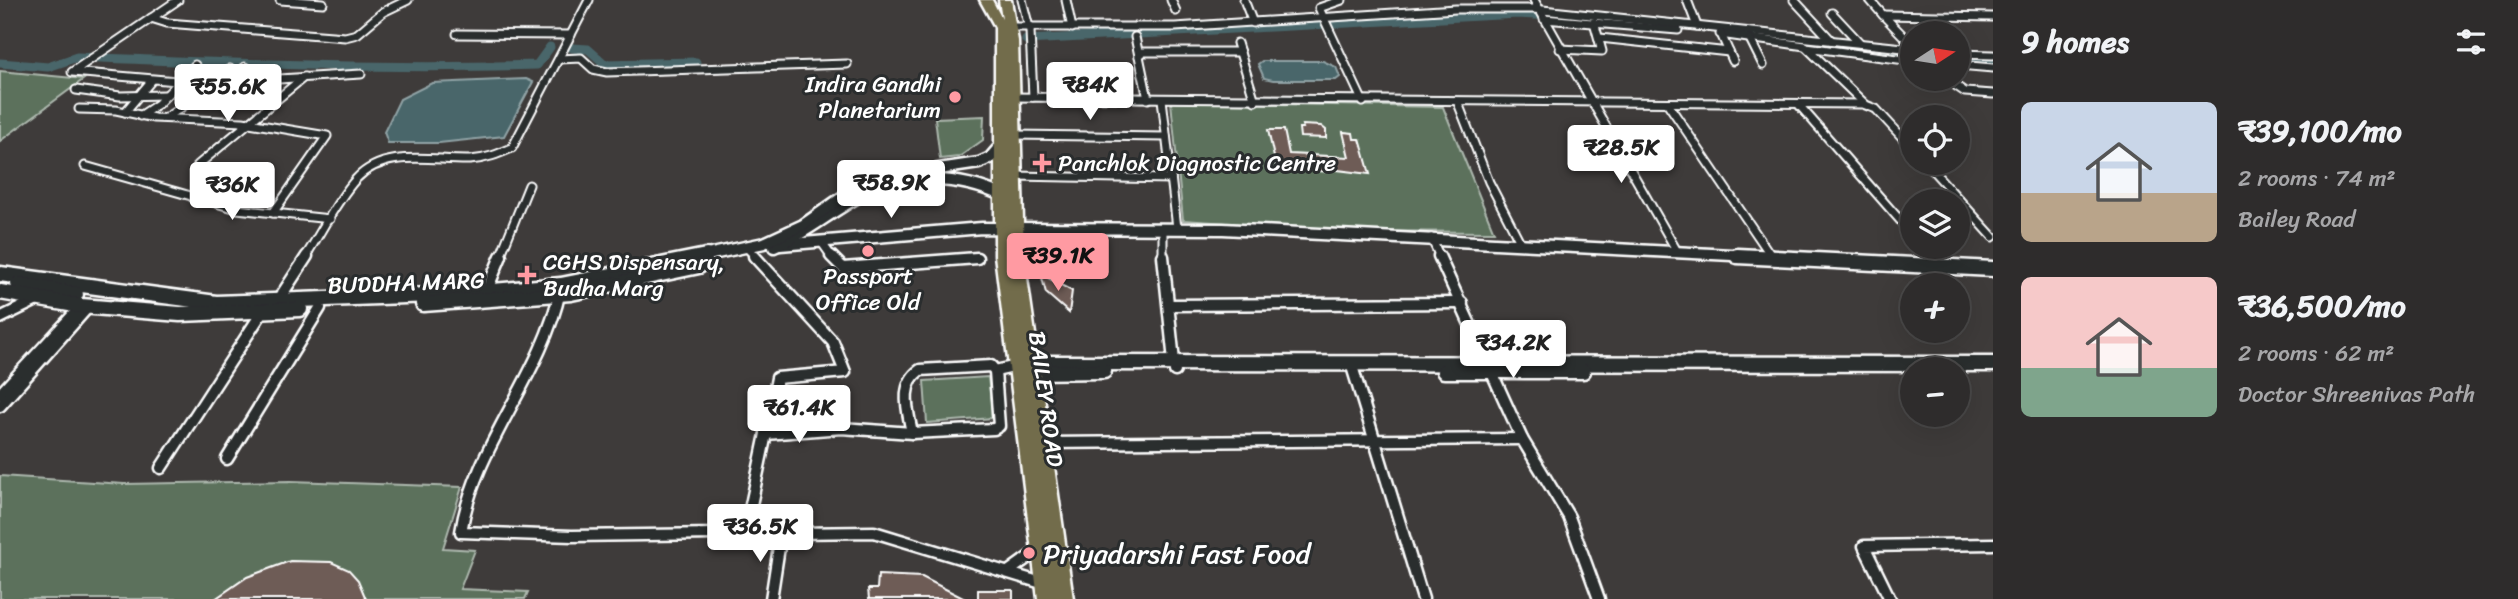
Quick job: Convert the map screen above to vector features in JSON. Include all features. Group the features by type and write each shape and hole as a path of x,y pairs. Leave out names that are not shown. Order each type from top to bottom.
{"highway":[{"name":"BAILEY ROAD","path":"986,0 1001,27 1008,97"},
{"name":"BAILEY ROAD","path":"1005,0 1011,27 1008,140 1003,196 1016,257 1048,592"},
{"name":"BAILEY ROAD","path":"1008,140 1015,176 1009,227"},
{"name":"BAILEY ROAD","path":"1028,367 1043,443 1063,599"}],"main road":[{"name":"BUDDHA MARG","path":"749,250 803,225 841,196 868,182 979,163 990,158 1008,140"},
{"name":"BUDDHA MARG","path":"197,310 263,311 486,302 636,281 749,250 780,245 809,231 865,193 883,187 958,181 989,187 1003,196"},
{"path":"780,245 1009,227 1177,228 1520,242 1993,269"},
{"path":"0,274 216,303"},
{"path":"0,281 121,301 197,310"},
{"name":"BUDDHA MARG","path":"216,303 560,290"},
{"path":"0,292 85,306 197,310 216,303"},
{"path":"1970,365 1993,364"},
{"path":"1028,367 1900,368"},
{"path":"1970,371 1993,371"}],"street":[{"path":"177,81 72,72 178,0"},
{"path":"280,0 323,3"},
{"path":"151,18 167,23 345,37 358,34 383,12 402,7 408,0"},
{"path":"278,302 355,180 370,165 393,160 486,158 512,149 589,0"},
{"path":"1022,0 1030,29 1033,97"},
{"path":"1066,0 1072,28"},
{"path":"1171,0 1176,11"},
{"path":"1244,0 1253,23"},
{"path":"1342,0 1320,6 1363,102"},
{"path":"1534,0 1590,103 1678,253"},
{"path":"1687,0 1697,26"},
{"path":"1794,0 1831,40"},
{"path":"1870,0 1900,33"},
{"path":"1011,27 1030,29 1253,23 1326,24 1456,9 1697,26 1900,59"},
{"path":"1832,13 1860,43"},
{"path":"1541,14 1750,39 1803,42 1831,40 1900,46"},
{"path":"1883,15 1993,17"},
{"path":"1560,49 1601,52 1600,38 1594,22"},
{"path":"457,34 571,35"},
{"path":"1721,34 1733,61"},
{"path":"1135,37 1148,99"},
{"path":"1600,38 1728,52"},
{"path":"1750,39 1763,65"},
{"path":"1803,42 1866,105"},
{"path":"1237,43 1255,100"},
{"path":"1139,56 1151,51 1240,52"},
{"path":"1970,54 1993,55"},
{"path":"559,59 581,58 593,69 607,72 847,64"},
{"path":"141,116 195,65"},
{"path":"232,80 245,66"},
{"path":"1970,66 1993,68"},
{"path":"167,117 230,69"},
{"path":"215,83 361,74"},
{"path":"193,198 202,181 198,165 304,77"},
{"path":"125,111 152,80"},
{"path":"76,90 138,96 164,95"},
{"path":"1964,91 1993,94"},
{"path":"1008,97 1866,105 1876,109 1900,135"},
{"path":"1162,99 1177,228"},
{"path":"1458,103 1489,182 1520,242"},
{"path":"1668,104 1772,257"},
{"path":"1799,105 1900,220"},
{"path":"79,109 248,123 327,136 273,213"},
{"path":"1008,140 1166,137"},
{"path":"85,166 193,198 273,213 330,219"},
{"path":"1937,175 1993,237"},
{"path":"1015,176 1171,179"},
{"path":"486,292 529,185"},
{"path":"1163,228 1161,267 1169,306 1175,367"},
{"path":"1431,238 1521,439 1564,508 1599,599"},
{"path":"822,243 843,268 977,257"},
{"path":"745,533 776,378 845,372 833,342 749,250"},
{"path":"1934,259 1939,265"},
{"path":"560,290 549,331 476,487 460,525 461,532 572,536 881,533 1007,572 1048,592"},
{"path":"0,318 40,298"},
{"path":"1169,306 1462,303"},
{"path":"0,394 85,306"},
{"path":"0,406 85,306"},
{"path":"227,459 320,308"},
{"path":"161,468 263,311"},
{"path":"766,434 841,428 912,433 994,429 1002,422 995,371 991,366 983,366 920,370 912,373 906,387 912,433"},
{"path":"995,371 1028,367"},
{"path":"1348,367 1377,442 1423,599"},
{"path":"1043,443 1521,439"},
{"path":"771,599 780,534"},
{"path":"1890,599 1864,546 1993,544"},
{"path":"1007,572 1042,548"}],"green space":[{"path":"0,71 84,79 0,141"},
{"path":"1171,102 1443,107 1494,232 1345,231 1183,220"},
{"path":"984,116 983,140 959,157 940,159 935,118"},
{"path":"988,377 993,418 927,423 924,381"},
{"path":"0,476 124,484 291,481 462,487 443,548 475,550 460,589 528,592 525,599 0,599"}],"water":[{"path":"1262,61 1323,61 1336,67 1340,77 1336,80 1273,80 1264,78 1258,64"},
{"path":"526,79 533,82 504,136 439,143 388,143 384,132 400,99 432,83"}],"building":[{"path":"1302,125 1321,126 1326,130 1326,138 1300,137 1299,128 1303,128"},
{"path":"1268,130 1284,130 1289,154 1349,157 1343,132 1353,133 1354,139 1360,139 1370,174 1329,169 1329,172 1295,169 1296,172 1277,171"},
{"path":"1041,274 1072,291 1069,313 1046,293"},
{"path":"290,561 331,562 349,570 358,580 366,599 215,599 247,577"},
{"path":"878,575 922,577 965,599 869,599 868,589 877,589"},
{"path":"978,590 1013,590 1013,599 978,599"}],"waterway":[{"path":"1026,40 1518,14 1586,18"},
{"path":"1759,36 1900,52"},
{"path":"0,63 48,67 77,57 364,66 537,65 550,47"},
{"path":"572,48 588,49 605,64 696,62"},
{"path":"1970,59 1993,62"}],"place":[{"name":"Indira Gandhi Planetarium","path":"955,97"},
{"name":"Panchlok Diagnostic Centre","path":"1042,163"},
{"name":"Passport Office Old","path":"868,251"},
{"name":"CGHS Dispensary, Budha Marg","path":"527,275"},
{"name":"Priyadarshi Fast Food","path":"1029,553"}]}
